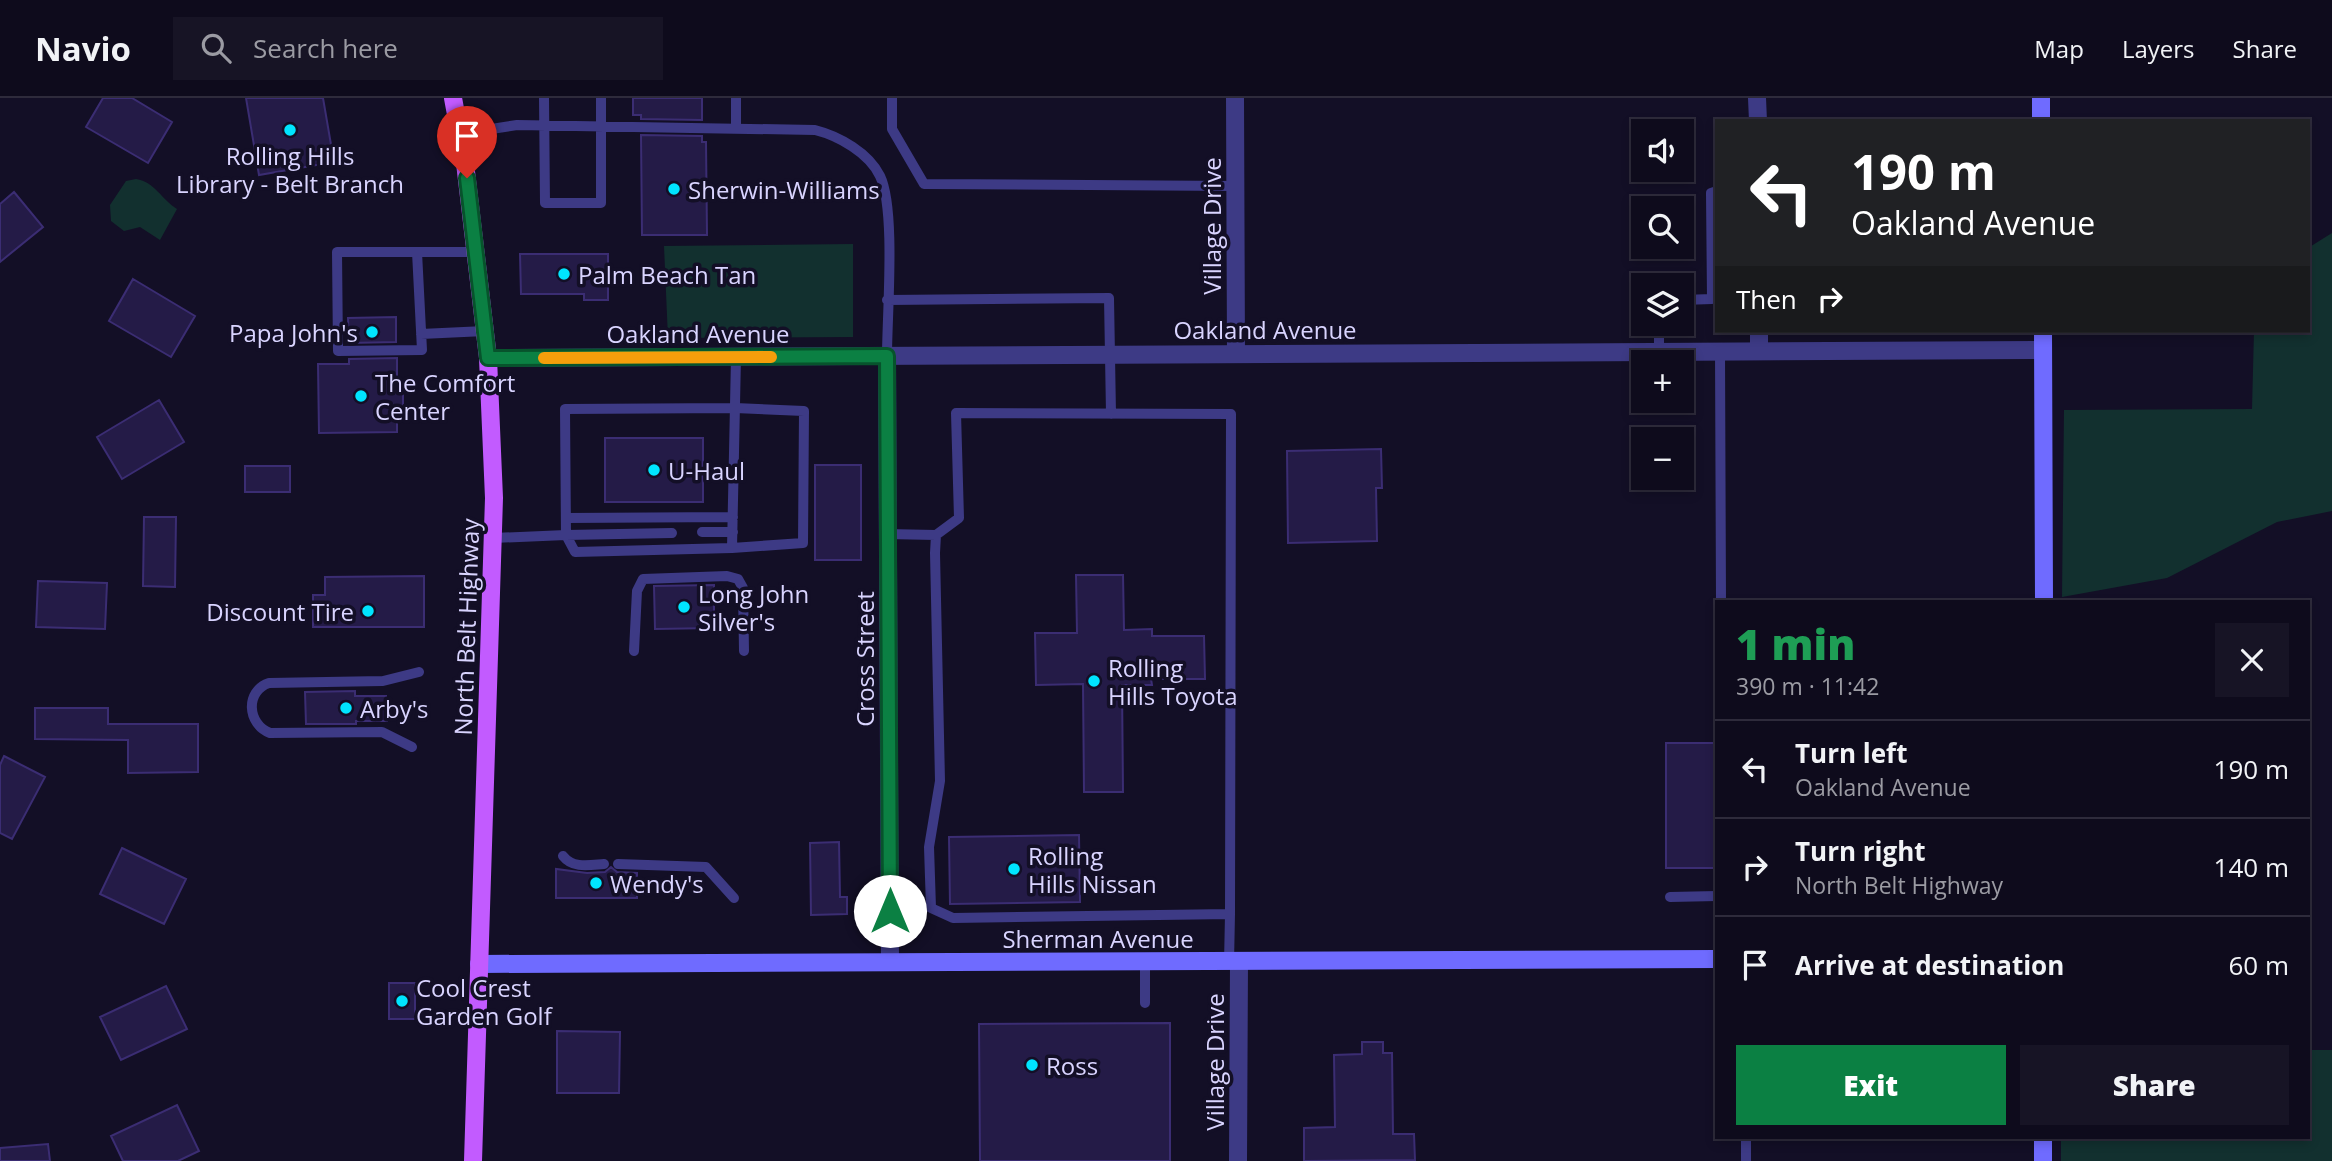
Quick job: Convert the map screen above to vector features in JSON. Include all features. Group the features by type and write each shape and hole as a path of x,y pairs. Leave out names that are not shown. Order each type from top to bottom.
{"main road":[{"name":"North Belt Highway","path":"453,98 488,358 493,538 473,1161"}],"street":[{"name":"Village Drive","path":"1235,98 1236,354"},
{"path":"1757,98 1758,119"},
{"path":"2041,98 2041,119"},
{"path":"1759,333 1759,351"},
{"path":"2043,333 2044,600"},
{"name":"Oakland Avenue","path":"1694,352 2043,349"},
{"name":"Oakland Avenue","path":"488,358 1631,351"},
{"name":"Cross Street","path":"887,356 890,961"},
{"name":"Sherman Avenue","path":"479,964 1715,959"},
{"name":"Village Drive","path":"1234,963 1238,1161"},
{"path":"2043,1139 2043,1161"}],"lane":[{"path":"544,98 545,203 601,203 601,98"},
{"path":"736,98 736,129"},
{"path":"892,98 892,129 923,184 1235,186"},
{"path":"459,134 517,125 815,130 835,135 860,153 880,176 889,219 887,356"},
{"path":"1694,300 1712,299 1711,193 1715,192"},
{"path":"417,252 422,350 338,351 337,252 417,252 475,252"},
{"path":"887,300 1109,298 1111,414"},
{"path":"421,334 485,331"},
{"path":"1720,352 1721,600"},
{"path":"732,548 736,357"},
{"path":"734,408 804,411 803,542 732,548 575,552 566,534 566,519 565,410 734,408"},
{"path":"887,534 936,534 959,519 956,413 1231,414 1230,914 1234,963"},
{"path":"566,519 733,517"},
{"path":"702,532 733,532"},
{"path":"493,538 672,533"},
{"path":"936,534 940,781 929,847 931,908 953,918 1230,914"},
{"path":"634,651 637,591 643,579 727,576 738,579 743,588 744,651"},
{"path":"412,747 382,732 270,733 258,729 253,720 253,695 260,686 269,683 383,681 419,672"},
{"path":"563,856 568,863 577,865 604,864"},
{"path":"618,864 706,867 734,898"},
{"path":"1670,897 1715,896"},
{"path":"1145,963 1145,1003"},
{"path":"1746,1139 1746,1161"}],"green space":[{"path":"136,179 153,187 177,209 160,240 140,227 124,231 111,221 110,205 126,181"},
{"path":"2332,233 2332,511 2277,522 2167,578 2062,597 2064,410 2252,409 2254,333 2310,333 2310,247"},
{"path":"853,244 853,337 668,338 664,246"},
{"path":"2310,1050 2332,1050 2332,1161 2061,1161 2061,1139 2310,1139"}],"building":[{"path":"103,98 132,98 172,122 148,163 86,127"},
{"name":"Rolling Hills Library - Belt Branch","path":"246,98 323,98 334,162 259,175"},
{"path":"633,98 702,98 702,120 641,119 641,115 633,115"},
{"name":"Sherwin-Williams","path":"641,135 702,136 702,142 706,142 707,235 642,235"},
{"path":"14,192 43,227 0,262 0,204"},
{"name":"Palm Beach Tan","path":"520,254 608,254 608,300 584,300 584,294 521,294"},
{"path":"133,279 195,316 171,357 109,321"},
{"name":"Papa John's","path":"396,317 396,342 349,343 348,318"},
{"name":"The Comfort Center","path":"397,358 397,385 403,385 403,407 397,407 397,432 319,433 318,364 349,364 349,359"},
{"path":"159,400 184,442 122,479 97,437"},
{"name":"U-Haul","path":"605,438 703,438 703,502 605,502"},
{"path":"1381,449 1382,488 1376,488 1377,541 1288,543 1287,451"},
{"path":"815,465 861,465 861,560 815,560"},
{"path":"245,466 290,466 290,492 245,492"},
{"path":"144,517 176,517 175,587 143,586"},
{"name":"Rolling Hills Toyota","path":"1076,575 1123,575 1124,630 1152,629 1152,636 1204,636 1205,679 1151,679 1152,685 1122,685 1123,792 1084,792 1083,684 1036,685 1035,633 1077,633"},
{"name":"Discount Tire","path":"424,576 424,627 313,627 313,595 325,595 325,577"},
{"path":"38,581 107,583 105,629 36,627"},
{"name":"Long John Silver's","path":"714,585 714,628 655,629 654,586"},
{"name":"Arby's","path":"355,691 355,696 386,696 387,721 306,724 305,692"},
{"path":"35,708 108,708 108,724 198,724 198,772 128,773 128,740 35,739"},
{"path":"1666,743 1715,743 1715,868 1666,868"},
{"path":"4,756 45,777 12,839 0,833 0,765"},
{"name":"Rolling Hills Nissan","path":"1079,835 1080,902 950,904 949,837"},
{"path":"839,842 840,897 847,897 847,914 811,915 810,843"},
{"path":"122,848 186,879 164,924 100,894"},
{"name":"Wendy's","path":"611,867 617,872 637,873 637,898 556,898 556,869 587,873 605,872"},
{"name":"Cool Crest Garden Golf","path":"389,983 415,983 415,1019 389,1019"},
{"path":"166,986 187,1029 121,1060 100,1017"},
{"path":"1170,1023 1170,1161 980,1161 979,1024"},
{"path":"557,1031 620,1032 619,1093 557,1093"},
{"path":"1362,1042 1383,1042 1383,1053 1392,1053 1393,1134 1414,1134 1415,1160 1304,1161 1304,1128 1335,1127 1334,1055 1362,1054"},
{"path":"177,1105 199,1151 178,1161 123,1161 111,1136"},
{"path":"48,1144 50,1161 0,1161 0,1148"}],"slow traffic":[{"path":"544,358 771,357"}],"place":[{"name":"Rolling Hills Library - Belt Branch","path":"290,130"},
{"name":"Sherwin-Williams","path":"674,189"},
{"name":"Palm Beach Tan","path":"564,274"},
{"name":"Papa John's","path":"372,332"},
{"name":"The Comfort Center","path":"361,396"},
{"name":"U-Haul","path":"654,470"},
{"name":"Long John Silver's","path":"684,607"},
{"name":"Discount Tire","path":"368,611"},
{"name":"Rolling Hills Toyota","path":"1094,681"},
{"name":"Arby's","path":"346,708"},
{"name":"Rolling Hills Nissan","path":"1014,869"},
{"name":"Wendy's","path":"596,883"},
{"name":"Cool Crest Garden Golf","path":"402,1001"},
{"name":"Ross","path":"1032,1065"}],"route":[{"path":"467,178 488,358 887,356 890,911"}]}
